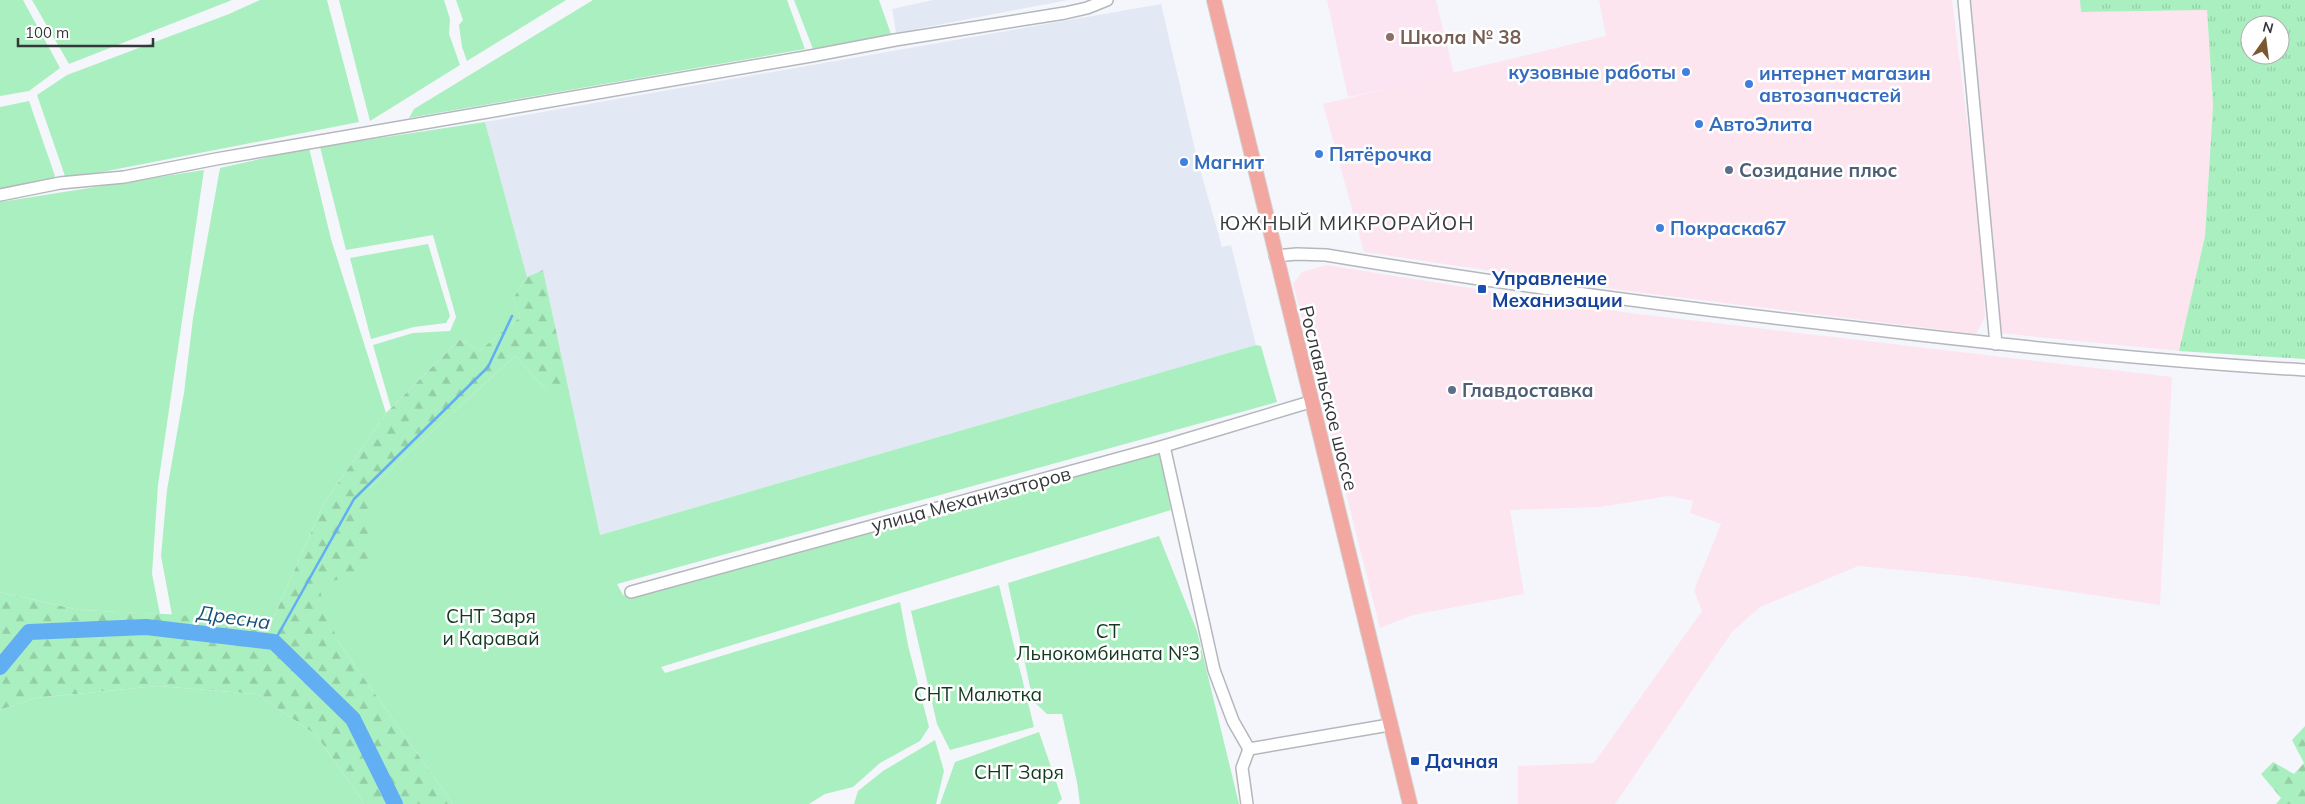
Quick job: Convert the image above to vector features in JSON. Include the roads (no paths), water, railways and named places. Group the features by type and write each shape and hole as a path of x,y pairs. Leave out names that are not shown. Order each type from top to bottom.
{"main road":[{"name":"Рославльское шоссе","path":"1214,0 1310,402 1410,804"}],"street":[{"path":"0,196 60,183 124,177 216,159 1065,12 1087,8 1108,0"},
{"path":"1964,0 1996,344"},
{"path":"1275,256 1297,254 1326,255 1620,299 1996,344 2104,355 2305,370"},
{"name":"улица Механизаторов","path":"631,592 1164,446 1310,402"},
{"path":"1164,446 1214,670 1233,721 1249,750"},
{"path":"1249,750 1389,724"},
{"path":"1247,804 1242,768 1249,750"}],"waterway":[{"path":"274,642 354,499 488,367 512,316"},
{"name":"Дресна","path":"0,667 29,632 146,627 274,642 353,719 395,804"}],"place":[{"name":"Школа № 38","path":"1390,37"},
{"name":"кузовные работы","path":"1686,72"},
{"name":"интернет магазин автозапчастей","path":"1749,84"},
{"name":"АвтоЭлита","path":"1699,124"},
{"name":"Пятёрочка","path":"1319,154"},
{"name":"Магнит","path":"1184,162"},
{"name":"Созидание плюс","path":"1729,170"},
{"name":"Покраска67","path":"1660,228"},
{"name":"Управление Механизации","path":"1482,289"},
{"name":"Главдоставка","path":"1452,390"},
{"name":"Дачная","path":"1415,761"}],"district":[{"name":"ЮЖНЫЙ МИКРОРАЙОН","path":"1347,222"}],"park label":[{"name":"СНТ Заря и Каравай","path":"491,627"},
{"name":"СТ Льнокомбината №3","path":"1108,642"},
{"name":"СНТ Малютка","path":"978,694"},
{"name":"СНТ Заря","path":"1019,772"}]}
